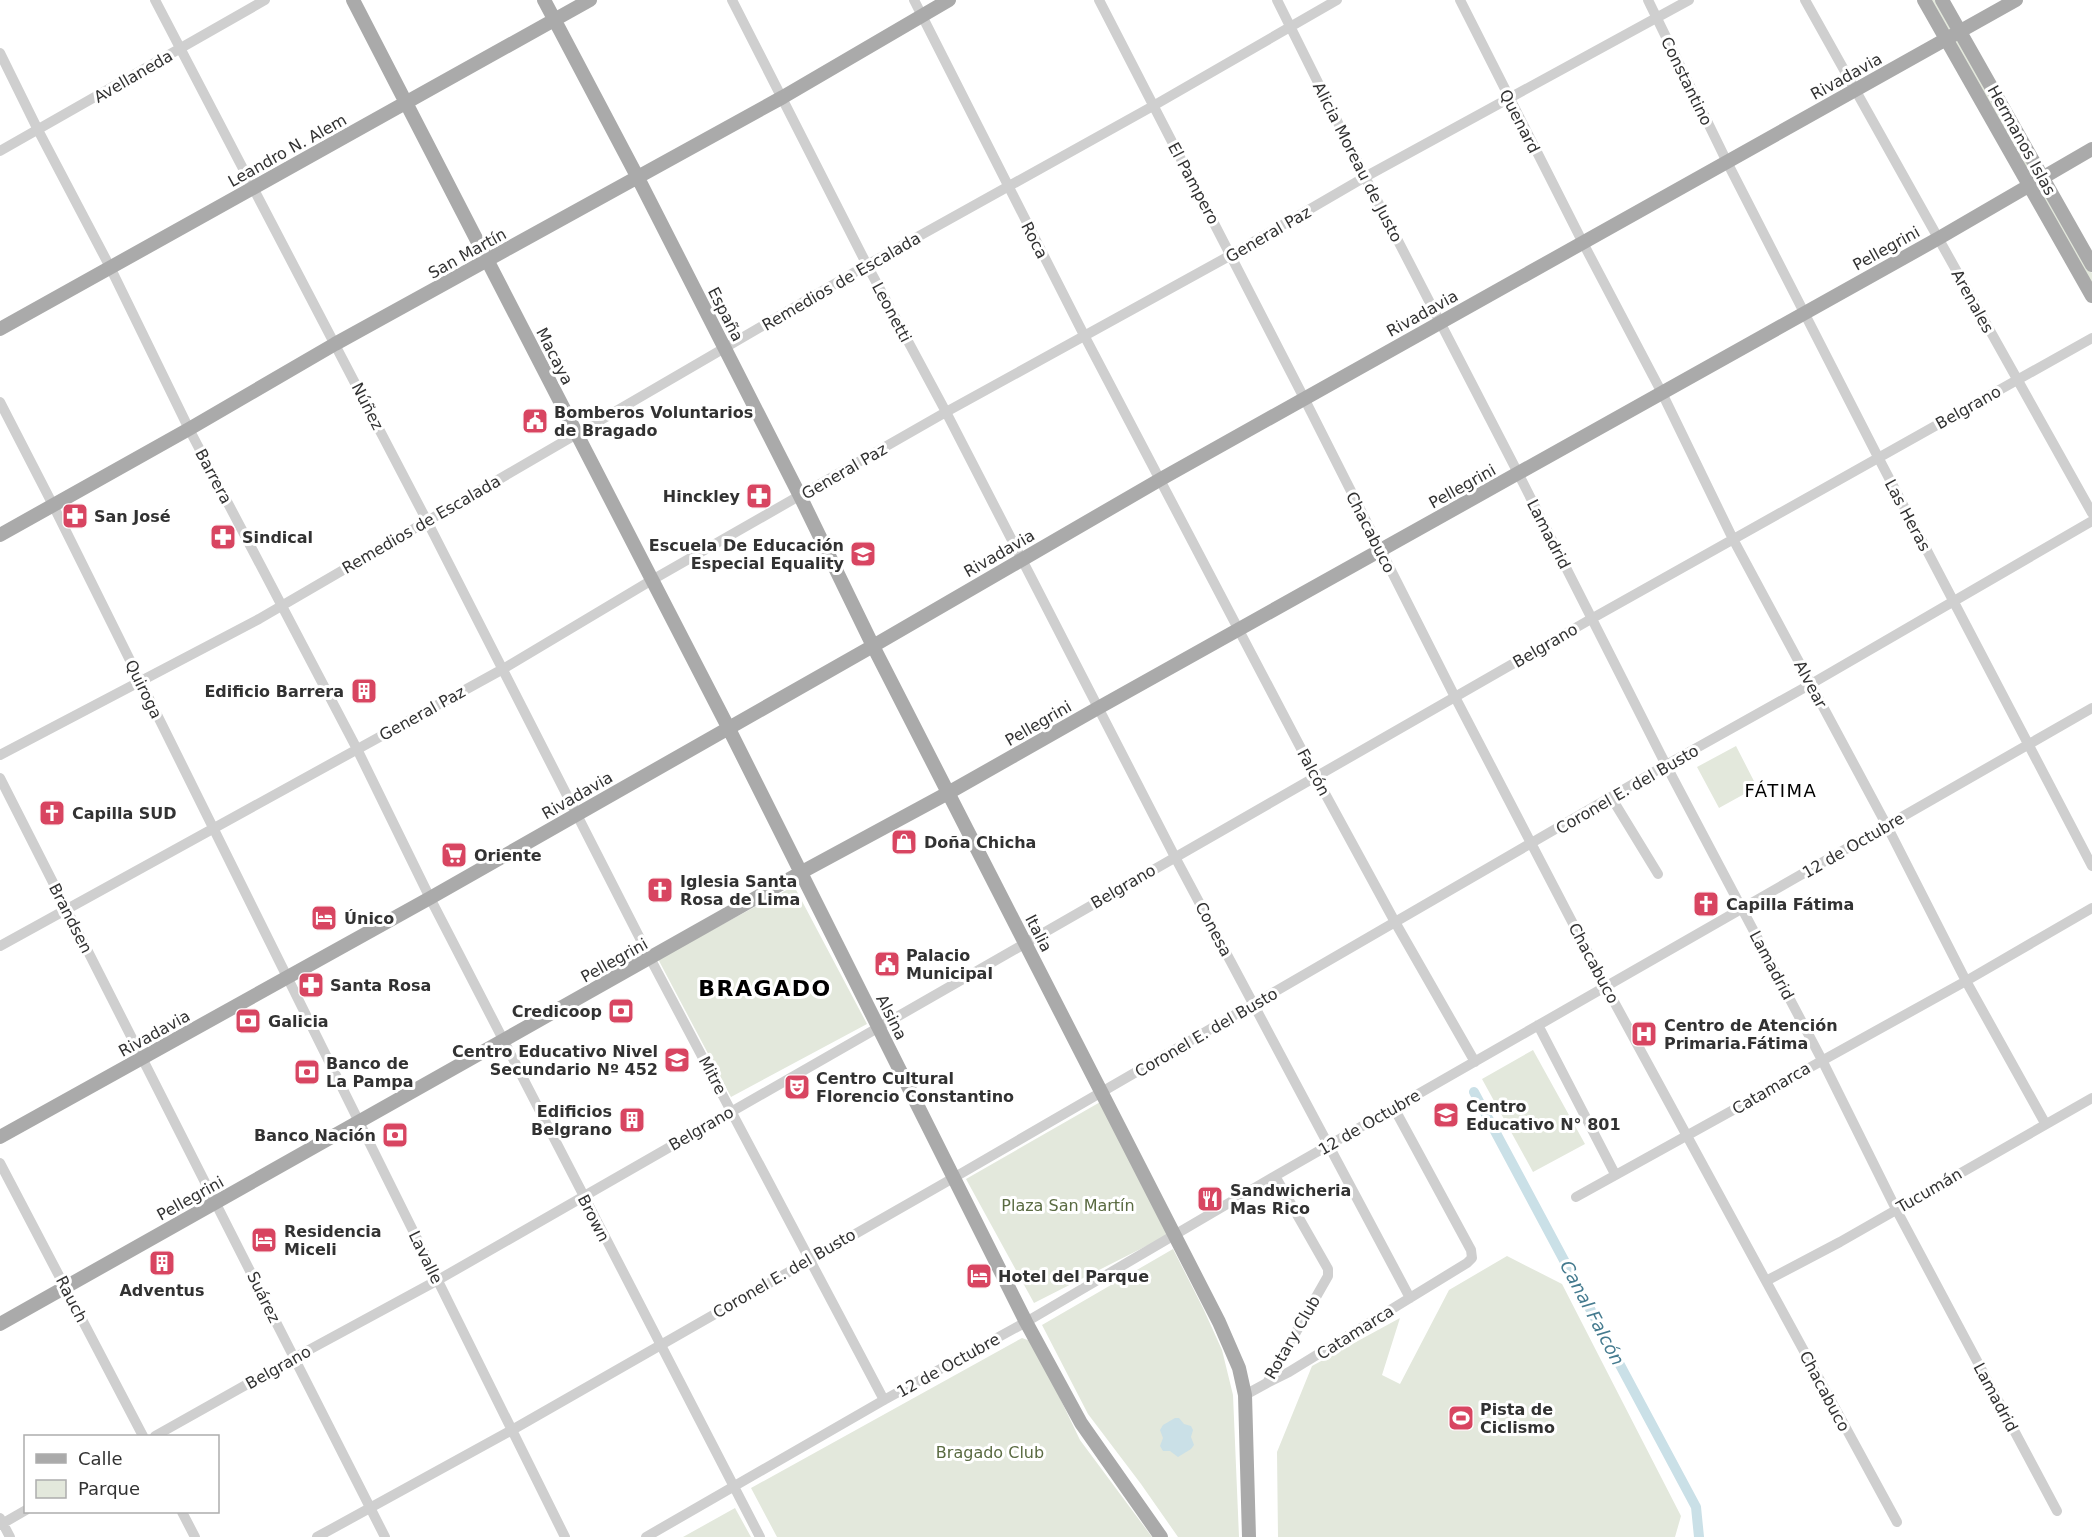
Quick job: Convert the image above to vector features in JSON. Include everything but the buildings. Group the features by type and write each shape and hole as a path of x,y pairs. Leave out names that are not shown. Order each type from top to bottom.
{"main road":[{"name":"Macaya","path":"353,0 728,728"},
{"name":"España","path":"544,0 638,178 800,496 873,646"},
{"name":"Leandro N. Alem","path":"0,329 590,0"},
{"name":"San Martín","path":"0,535 335,344 638,178 949,0"},
{"name":"Hermanos Islas","path":"1924,0 2092,296"},
{"name":"Hermanos Islas","path":"1942,0 2092,265"},
{"name":"Rivadavia","path":"0,1137 430,898 873,646 1161,478 2016,0"},
{"name":"Pellegrini","path":"0,1324 800,873 948,793 1939,238 2092,149"},
{"name":"Italia","path":"873,646 1229,1342 1239,1368 1245,1395 1249,1537"},
{"name":"Alsina","path":"728,728 1026,1322 1081,1423 1161,1537"}],"street":[{"name":"Núñez","path":"155,0 427,521 576,815"},
{"name":"Avellaneda","path":"0,151 265,0"},
{"name":"Leonetti","path":"732,0 1021,559"},
{"name":"Roca","path":"914,0 1085,337 1161,478"},
{"name":"El Pampero","path":"1100,0 1304,398"},
{"name":"Alicia Moreau de Justo","path":"1277,0 1440,322"},
{"name":"Remedios de Escalada","path":"0,755 282,605 867,265 1153,106 1337,0"},
{"name":"Quenard","path":"1460,0 1582,241"},
{"name":"Constantino","path":"1648,0 1727,162"},
{"name":"General Paz","path":"0,946 503,669 652,580 946,412 1085,337 1365,177 1689,0"},
{"name":"Arenales","path":"1805,0 2092,513"},
{"name":"Barrera","path":"0,53 110,267 189,429 357,748 430,898"},
{"name":"Las Heras","path":"1727,162 2092,866"},
{"name":"Alvear","path":"1582,241 1662,393 1733,539 1887,826 1966,981 2045,1123"},
{"name":"Lamadrid","path":"1440,322 1666,765 1822,1060 1896,1209 2057,1511"},
{"name":"Belgrano","path":"159,1435 438,1280 1591,619 2092,338"},
{"name":"Chacabuco","path":"1304,398 1455,698 1606,987 1896,1522"},
{"name":"Quiroga","path":"0,402 286,977"},
{"name":"Falcón","path":"1161,478 1316,777 1475,1062"},
{"name":"Coronel E. del Busto","path":"317,1537 512,1430 659,1344 955,1178 1666,765 2092,521"},
{"name":"Conesa","path":"1021,559 1175,856 1410,1298"},
{"name":"12 de Octubre","path":"646,1537 884,1400 1026,1322 1275,1176 2092,708"},
{"name":"Brandsen","path":"0,778 143,1058"},
{"path":"1611,797 1658,874"},
{"name":"Mitre","path":"576,815 884,1400"},
{"name":"Brown","path":"430,898 760,1537"},
{"name":"Catamarca","path":"1575,1197 1966,981 2092,908"},
{"name":"Lavalle","path":"286,977 565,1537"},
{"path":"1538,1025 1615,1174"},
{"name":"Suárez","path":"143,1058 386,1537"},
{"name":"Tucumán","path":"1766,1281 1840,1242 2092,1098"},
{"name":"Catamarca","path":"1267,1383 1289,1372 1472,1258 1472,1250 1394,1108"},
{"name":"Rauch","path":"0,1163 67,1288 141,1435"},
{"name":"Rotary Club","path":"1245,1395 1267,1383 1328,1276 1328,1269 1275,1176"},
{"path":"10,1537 1,1522 24,1511"},
{"path":"183,1513 195,1537"}],"green space":[{"path":"1931,0 1938,0 2092,273 2092,286"},
{"path":"1736,746 1757,787 1719,808 1697,767"},
{"path":"794,886 867,1024 731,1097 658,959"},
{"path":"1533,1050 1585,1144 1533,1172 1482,1079"},
{"name":"Plaza San Martín","path":"1102,1101 1168,1235 1034,1303 966,1179"},
{"path":"1173,1249 1222,1350 1233,1395 1239,1537 1178,1537 1088,1414 1042,1325"},
{"name":"Pista de Ciclismo","path":"1507,1256 1562,1284 1681,1516 1675,1537 1278,1537 1277,1452 1312,1366 1400,1318 1382,1375 1400,1384 1449,1290"},
{"name":"Bragado Club","path":"1022,1338 1033,1342 1080,1440 1152,1537 777,1537 751,1488"},
{"path":"735,1508 751,1537 683,1537"}],"water":[{"path":"1175,1418 1191,1426 1193,1430 1191,1437 1194,1445 1178,1457 1170,1451 1163,1451 1160,1446 1163,1438 1160,1430 1163,1425"}],"waterway":[{"name":"Canal Falcón","path":"1474,1092 1696,1507 1699,1537"}],"place":[{"name":"Bomberos Voluntarios de Bragado","path":"535,421"},
{"name":"Hinckley","path":"759,496"},
{"name":"San José","path":"75,516"},
{"name":"Sindical","path":"223,537"},
{"name":"Escuela De Educación Especial Equality","path":"863,554"},
{"name":"Edificio Barrera","path":"364,691"},
{"name":"Capilla SUD","path":"52,813"},
{"name":"Doña Chicha","path":"904,842"},
{"name":"Oriente","path":"454,855"},
{"name":"Iglesia Santa Rosa de Lima","path":"660,890"},
{"name":"Capilla Fátima","path":"1706,904"},
{"name":"Único","path":"324,918"},
{"name":"Palacio Municipal","path":"887,964"},
{"name":"Santa Rosa","path":"311,985"},
{"name":"Credicoop","path":"621,1011"},
{"name":"Galicia","path":"248,1021"},
{"name":"Centro de Atención Primaria.Fátima","path":"1644,1034"},
{"name":"Centro Educativo Nivel Secundario Nº 452","path":"677,1060"},
{"name":"Banco de La Pampa","path":"307,1072"},
{"name":"Centro Cultural Florencio Constantino","path":"797,1087"},
{"name":"Centro Educativo N° 801","path":"1446,1115"},
{"name":"Edificios Belgrano","path":"632,1120"},
{"name":"Banco Nación","path":"395,1135"},
{"name":"Sandwicheria Mas Rico","path":"1210,1199"},
{"name":"Residencia Miceli","path":"264,1240"},
{"name":"Adventus","path":"162,1263"},
{"name":"Hotel del Parque","path":"979,1276"},
{"name":"Pista de Ciclismo","path":"1461,1418"}],"district":[{"name":"FÁTIMA","path":"1781,791"},
{"name":"BRAGADO","path":"765,988"}]}
